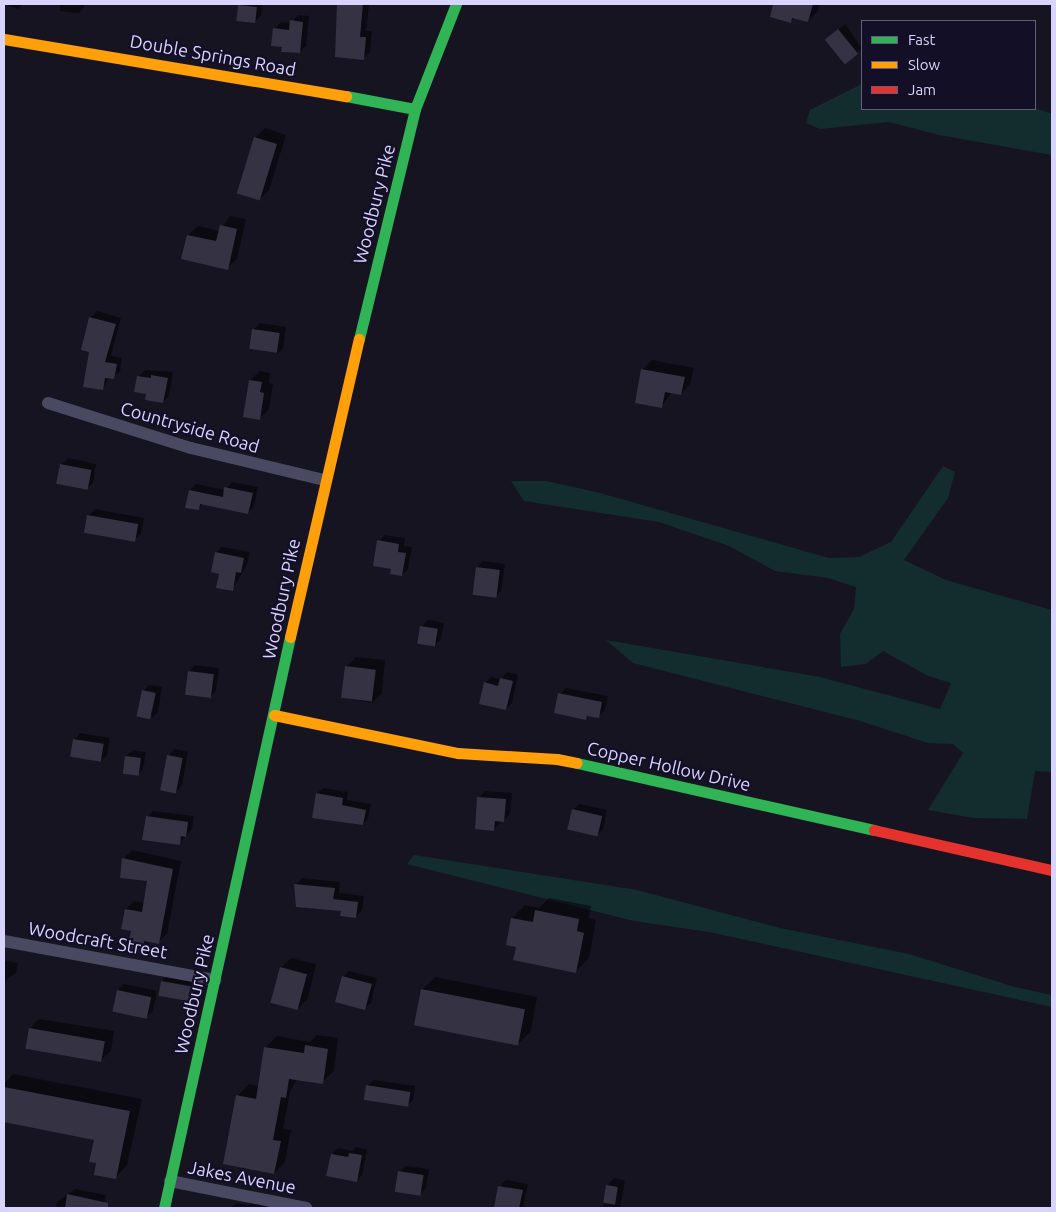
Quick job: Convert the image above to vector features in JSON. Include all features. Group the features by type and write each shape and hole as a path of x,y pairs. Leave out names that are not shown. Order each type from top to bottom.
{"street":[{"name":"Woodbury Pike","path":"164,1208 274,715 324,480 415,110 456,4"},
{"name":"Double Springs Road","path":"4,39 271,82 415,110"},
{"name":"Countryside Road","path":"48,403 191,448 324,480"},
{"name":"Copper Hollow Drive","path":"274,715 458,753 558,759 1052,870"},
{"name":"Woodcraft Street","path":"4,941 215,980"},
{"name":"Jakes Avenue","path":"170,1181 306,1208"}],"green space":[{"path":"861,84 861,110 1036,110 1036,108 1052,114 1052,155 939,135 889,122 820,129 806,123 810,110"},
{"path":"943,466 955,472 948,498 904,560 946,580 1052,610 1052,772 1035,771 1027,819 973,818 928,810 963,753 953,744 928,743 860,721 633,663 606,640 820,677 940,709 951,683 928,676 883,651 866,664 841,667 840,634 854,609 856,587 828,578 775,571 729,546 659,522 524,501 511,481 546,481 600,493 829,558 859,557 891,542"},
{"path":"414,855 637,890 780,928 909,954 1015,987 1052,995 1052,1007 709,932 634,921 407,864"}],"building":[{"path":"337,4 363,4 360,37 366,37 364,60 335,57"},
{"path":"773,4 813,4 808,22 792,18 791,23 770,17"},
{"path":"238,5 257,7 255,23 236,21"},
{"path":"290,20 303,22 300,53 281,52 282,47 271,46 273,28 289,30"},
{"path":"838,29 858,54 845,65 825,40"},
{"path":"254,137 277,144 260,200 237,193"},
{"path":"220,225 237,229 228,270 181,259 187,235 216,241"},
{"path":"89,317 116,324 105,362 117,364 114,379 105,378 103,390 83,387 89,352 81,350"},
{"path":"252,329 280,333 277,353 249,349"},
{"path":"641,369 685,377 681,395 665,392 662,408 635,403"},
{"path":"151,375 168,378 163,403 145,400 146,394 134,392 137,376 151,378"},
{"path":"249,380 262,382 260,392 264,393 260,420 243,417"},
{"path":"60,464 91,470 88,490 56,484"},
{"path":"224,487 253,493 248,514 200,504 199,510 185,508 189,490 223,497"},
{"path":"87,515 138,524 135,542 84,533"},
{"path":"377,540 399,544 398,552 406,553 402,576 390,574 391,569 373,566"},
{"path":"215,552 244,558 241,573 236,572 233,591 216,588 219,574 211,572"},
{"path":"476,567 500,570 496,598 473,595"},
{"path":"420,626 438,629 435,647 417,644"},
{"path":"345,666 376,670 372,702 341,698"},
{"path":"188,671 214,674 211,698 185,695"},
{"path":"500,678 513,681 506,710 479,704 484,682 498,686"},
{"path":"142,690 156,693 150,719 136,716"},
{"path":"558,693 602,702 599,718 587,716 586,720 554,713"},
{"path":"73,739 104,744 101,762 70,757"},
{"path":"167,755 183,758 176,793 160,790"},
{"path":"125,756 141,758 139,776 123,774"},
{"path":"316,793 343,798 342,805 366,810 363,825 312,818"},
{"path":"477,797 506,799 504,822 495,821 494,831 475,829"},
{"path":"572,809 602,816 597,836 567,829"},
{"path":"146,816 188,822 186,837 181,836 180,845 142,840"},
{"path":"122,858 173,869 159,944 144,941 142,953 127,950 131,931 121,929 125,909 142,912 147,881 120,878"},
{"path":"294,884 335,888 333,899 358,902 356,918 340,916 341,911 296,907"},
{"path":"535,910 579,919 577,931 584,933 576,973 513,960 516,947 506,945 511,918 533,922"},
{"path":"280,967 307,974 297,1010 270,1003"},
{"path":"342,976 372,984 365,1010 335,1002"},
{"path":"161,981 194,987 192,1002 158,996"},
{"path":"421,989 525,1009 518,1046 414,1025"},
{"path":"117,990 151,997 147,1019 112,1012"},
{"path":"29,1028 105,1041 101,1062 25,1049"},
{"path":"305,1045 328,1049 323,1084 289,1079 286,1098 281,1097 273,1140 281,1141 274,1174 223,1164 236,1095 256,1099 264,1047 304,1053"},
{"path":"366,1085 410,1092 408,1107 364,1100"},
{"path":"4,1087 130,1111 116,1179 94,1175 96,1163 89,1162 94,1140 4,1122"},
{"path":"349,1153 362,1155 357,1182 326,1176 331,1154 348,1157"},
{"path":"398,1171 424,1175 420,1196 395,1192"},
{"path":"606,1185 618,1187 615,1205 603,1203"},
{"path":"498,1186 523,1190 519,1208 494,1208"},
{"path":"67,1194 108,1203 108,1208 65,1208"}],"traffic: fast":[{"path":"359,339 415,109 456,4"},
{"path":"346,96 415,109"},
{"path":"164,1208 290,637"},
{"path":"577,763 874,830"}],"traffic: slow":[{"path":"4,39 346,96"},
{"path":"290,637 359,339"},
{"path":"274,715 458,753 557,759 577,763"}],"traffic: jam":[{"path":"874,830 1052,870"}]}
